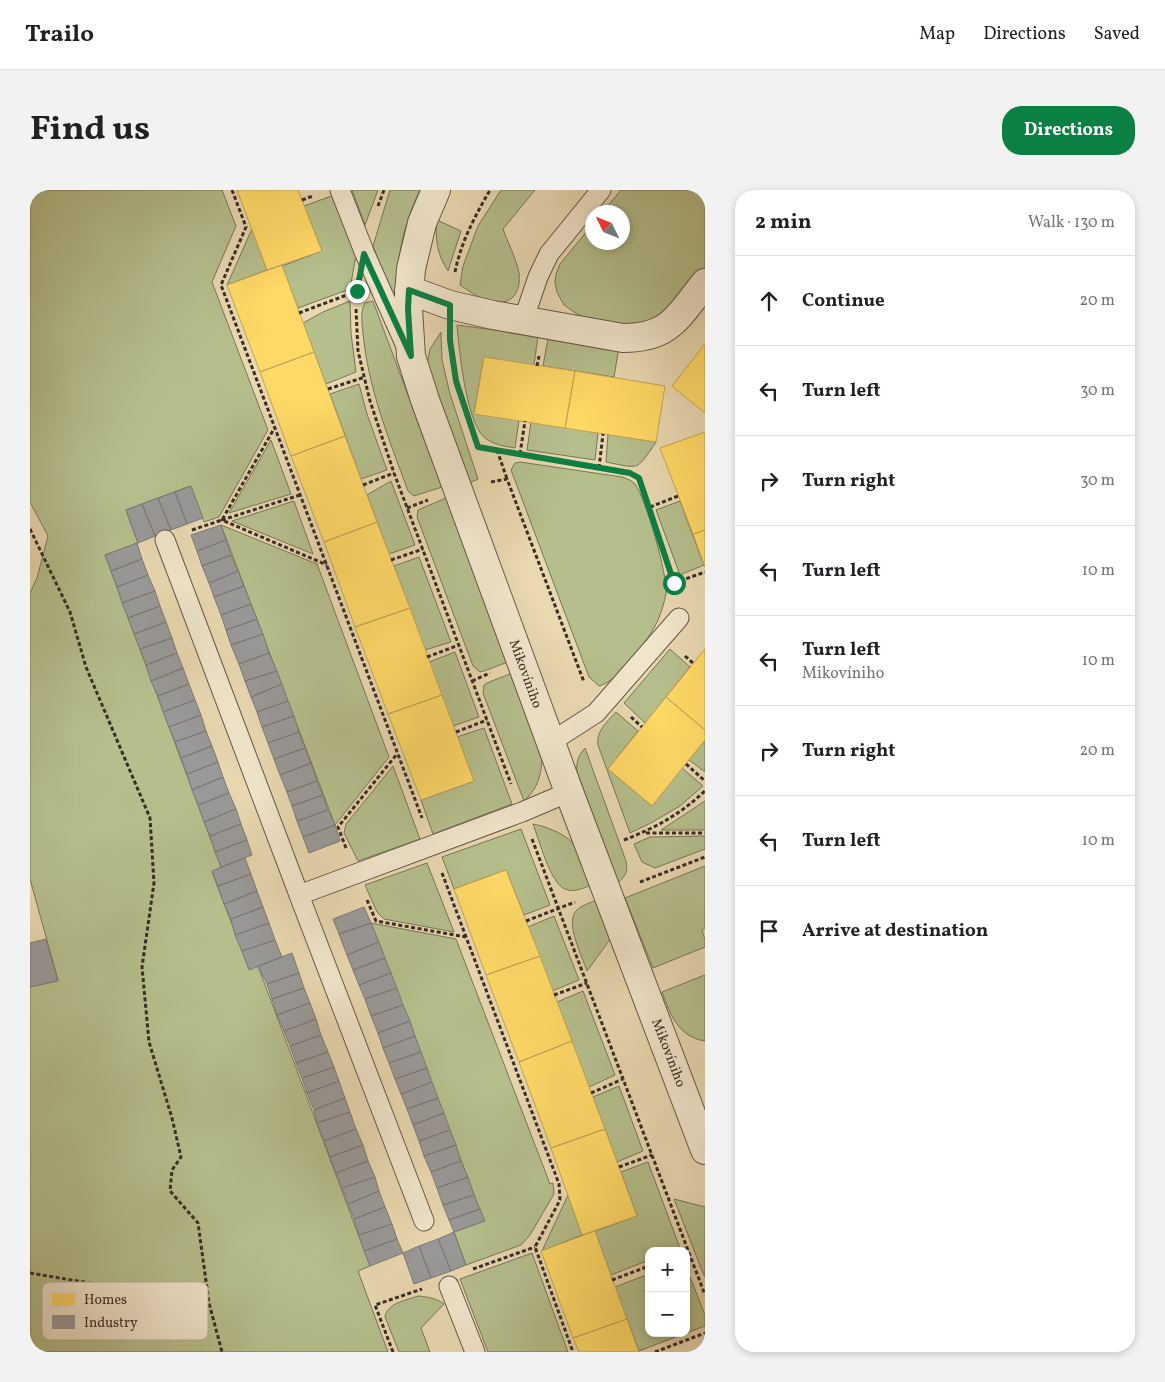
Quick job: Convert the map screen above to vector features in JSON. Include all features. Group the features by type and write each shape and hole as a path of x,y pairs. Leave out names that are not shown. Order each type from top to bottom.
{"street":[{"name":"Mikovíniho","path":"436,190 422,222 411,269 408,309 411,356 425,400 550,742 705,1150"},
{"path":"409,290 450,305 493,316 623,338 648,336 668,327 705,283"}],"lane":[{"path":"340,190 364,254 411,356"},
{"path":"523,320 538,277 549,254 601,190"},
{"path":"165,540 424,1222"},
{"path":"550,742 596,713 679,618"},
{"path":"299,895 522,812 569,792"},
{"path":"449,1286 475,1352"}],"path":[{"path":"232,190 246,227 221,285 559,1184 560,1200 535,1247 509,1256"},
{"path":"384,190 364,254 357,291 358,351 370,401 394,473 685,1247"},
{"path":"456,381 450,340 450,305 459,254 472,221 490,190"},
{"path":"299,314 357,291"},
{"path":"328,389 365,377"},
{"path":"520,454 524,421"},
{"path":"222,520 275,426"},
{"path":"599,468 603,434"},
{"path":"475,438 478,447 630,473 639,478 677,592 679,618"},
{"path":"497,450 507,479"},
{"path":"363,484 394,473"},
{"path":"165,540 300,494"},
{"path":"650,507 678,496"},
{"path":"222,520 327,565"},
{"path":"30,530 70,612 86,667 150,818 154,883 142,967 149,1042 172,1118 181,1157 172,1170 170,1191 198,1223 206,1282"},
{"path":"392,560 423,549"},
{"path":"674,583 705,572"},
{"path":"427,656 459,646"},
{"path":"456,732 487,720"},
{"path":"686,764 705,781"},
{"path":"624,840 643,833 685,809 705,791"},
{"path":"643,833 705,833"},
{"path":"640,882 705,857"},
{"path":"526,921 558,908"},
{"path":"554,994 587,982"},
{"path":"591,1093 623,1080"},
{"path":"619,1167 652,1155"},
{"path":"535,1247 573,1352"},
{"path":"690,1259 704,1292"},
{"path":"612,1280 645,1268"},
{"path":"30,1273 84,1282"},
{"path":"393,1352 375,1306 428,1286"},
{"path":"208,1296 222,1352"},
{"path":"655,1352 705,1333"}],"green space":[{"path":"30,190 222,190 236,226 212,282 268,430 219,517 204,522 190,486 126,510 138,543 105,555 221,867 212,872 249,969 258,966 370,1266 358,1271 388,1352 30,1352 30,987 58,980 30,879 30,593 37,578 48,536 30,502"},
{"path":"352,190 378,190 365,225"},
{"path":"390,190 420,190 404,232 397,275 395,304 373,246"},
{"path":"501,190 535,190 503,229 516,262 519,279 518,290 514,296 505,302 499,303 485,300 460,285 463,266 478,226"},
{"path":"621,190 705,190 705,270 678,304 651,321 622,325 588,319 564,305 557,292 555,282 560,264 585,234 585,250 630,250 630,205 609,205"},
{"path":"334,195 356,255 350,289 298,308 282,266 322,251 304,206"},
{"path":"437,220 461,231 448,271 441,259 438,247 436,234"},
{"path":"252,229 267,270 227,285"},
{"path":"350,301 351,333 356,372 326,384 303,323"},
{"path":"373,301 442,487 414,496 408,491 380,413 369,374 362,313 365,303"},
{"path":"457,325 538,336 534,365 484,358 474,413 519,420 515,448 498,445 490,441 483,436 477,427 464,383"},
{"path":"441,332 442,360 450,394 478,479 469,483 446,425 427,365 430,349"},
{"path":"548,338 619,347 614,377 543,366"},
{"path":"359,384 367,414 387,470 361,479 330,394"},
{"path":"531,422 598,433 595,460 527,450"},
{"path":"608,434 656,442 641,463 637,466 626,466 606,462"},
{"path":"271,440 291,494 229,513"},
{"path":"520,462 622,477 635,484 645,505 664,571 666,594 664,602 657,623 638,651 622,670 606,683 599,686 589,677 511,470 515,463"},
{"path":"391,481 415,545 389,554 367,495"},
{"path":"446,498 508,662 480,672 473,666 417,517 418,510"},
{"path":"294,501 313,554 232,521"},
{"path":"680,501 704,565 680,575 656,510"},
{"path":"221,525 317,564 389,757 335,825"},
{"path":"419,557 451,642 425,650 394,566"},
{"path":"670,649 690,667 645,723 624,703"},
{"path":"455,652 479,717 453,726 429,662"},
{"path":"512,673 542,753 539,779 533,791 524,801 483,693 484,685"},
{"path":"616,712 638,731 608,769 652,806 682,768 703,786 680,806 630,833 598,745 600,731"},
{"path":"484,728 512,804 433,834 421,800 474,781 457,737"},
{"path":"705,740 705,772 689,760"},
{"path":"585,748 626,861 626,873 618,883 577,772 578,759"},
{"path":"393,766 420,839 358,861 344,833 346,824"},
{"path":"705,801 705,830 661,830"},
{"path":"533,824 546,827 571,841 583,859 592,885 572,890 565,889 560,885 550,870"},
{"path":"521,829 550,905 524,915 506,870 454,889 442,857"},
{"path":"705,836 705,849 655,868 642,862 634,844 650,837"},
{"path":"427,863 454,932 384,919 377,912 365,885"},
{"path":"705,866 705,928 702,930 705,947 653,968 625,898"},
{"path":"597,900 611,938 587,971 572,923 573,916 580,907"},
{"path":"554,916 579,980 552,991 528,927"},
{"path":"371,923 456,939 550,1184 553,1183 554,1194 530,1235 521,1245 466,1265 454,1232 484,1221"},
{"path":"705,975 705,1041 696,1039 682,1030 672,1016 662,992"},
{"path":"583,991 615,1075 589,1087 557,1002"},
{"path":"619,1086 643,1151 617,1162 593,1097"},
{"path":"648,1162 680,1247 645,1247 645,1262 611,1275 595,1231 637,1216 621,1172"},
{"path":"568,1195 582,1235 542,1251"},
{"path":"674,1199 705,1207 705,1277 703,1273"},
{"path":"532,1253 568,1352 488,1352 460,1279"},
{"path":"645,1276 645,1337 676,1337 639,1351 615,1287"},
{"path":"690,1277 705,1315 705,1326 690,1332"},
{"path":"418,1296 432,1298 444,1304 421,1328 430,1352 399,1352 385,1317 389,1308 393,1305"}],"building: Homes":[{"path":"237,190 298,190 322,251 267,270"},
{"path":"282,265 314,352 260,372 227,285"},
{"path":"705,344 705,413 672,386"},
{"path":"314,352 345,436 291,456 260,372"},
{"path":"484,357 575,371 565,428 474,414"},
{"path":"575,371 665,386 656,442 565,428"},
{"path":"705,432 705,530 693,534 660,448"},
{"path":"345,436 377,522 324,542 291,456"},
{"path":"377,522 410,608 355,627 324,542"},
{"path":"705,530 705,567 693,534"},
{"path":"410,608 442,695 388,714 355,627"},
{"path":"705,649 705,730 666,697"},
{"path":"442,695 474,781 421,800 388,714"},
{"path":"666,697 705,730 705,740 652,806 608,769"},
{"path":"506,870 540,956 486,975 454,889"},
{"path":"540,956 572,1041 519,1062 486,975"},
{"path":"572,1041 605,1129 551,1148 519,1062"},
{"path":"605,1129 637,1216 582,1235 551,1148"},
{"path":"595,1231 627,1319 573,1338 541,1251"},
{"path":"627,1319 639,1352 579,1352 573,1338"}],"building: Industry":[{"path":"191,486 203,518 187,524 175,492"},
{"path":"175,492 187,524 171,530 158,498"},
{"path":"158,498 171,530 155,536 142,504"},
{"path":"142,504 155,536 138,543 126,510"},
{"path":"221,525 226,540 197,551 191,535"},
{"path":"226,540 231,555 202,566 197,551"},
{"path":"137,543 142,559 111,571 105,555"},
{"path":"231,555 238,571 209,583 202,566"},
{"path":"142,559 148,575 117,587 111,571"},
{"path":"238,571 244,586 214,597 209,583"},
{"path":"148,575 155,591 122,603 117,587"},
{"path":"244,586 251,604 221,615 214,597"},
{"path":"155,591 160,606 128,618 122,603"},
{"path":"251,604 257,619 226,630 221,615"},
{"path":"160,606 166,622 134,634 128,618"},
{"path":"257,619 263,634 231,645 226,630"},
{"path":"166,622 172,638 140,649 134,634"},
{"path":"263,634 269,653 239,664 231,645"},
{"path":"172,638 177,653 146,665 140,649"},
{"path":"177,653 183,668 151,681 146,665"},
{"path":"269,653 277,671 245,681 239,664"},
{"path":"183,668 189,684 158,696 151,681"},
{"path":"277,671 282,684 251,697 245,681"},
{"path":"189,684 195,700 163,712 158,696"},
{"path":"282,684 288,701 257,712 251,697"},
{"path":"195,700 201,715 169,727 163,712"},
{"path":"288,701 294,716 262,727 257,712"},
{"path":"201,715 206,731 175,742 169,727"},
{"path":"294,716 299,732 268,743 262,727"},
{"path":"206,731 212,746 181,758 175,742"},
{"path":"299,732 305,748 274,759 268,743"},
{"path":"212,746 218,762 187,774 181,758"},
{"path":"305,748 311,763 280,775 274,759"},
{"path":"218,762 223,777 192,790 187,774"},
{"path":"311,763 317,781 287,792 280,775"},
{"path":"223,777 229,793 198,805 192,790"},
{"path":"317,781 323,795 292,806 287,792"},
{"path":"229,793 236,809 204,822 198,805"},
{"path":"323,795 328,810 297,821 292,806"},
{"path":"236,809 241,824 210,836 204,822"},
{"path":"328,810 335,825 303,837 297,821"},
{"path":"241,824 247,840 215,852 210,836"},
{"path":"335,825 340,841 309,853 303,837"},
{"path":"247,840 252,855 221,867 215,852"},
{"path":"245,858 251,874 218,886 212,871"},
{"path":"251,874 257,891 224,904 218,886"},
{"path":"257,891 263,907 231,919 224,904"},
{"path":"263,907 269,923 235,935 231,919"},
{"path":"364,907 371,923 339,934 333,919"},
{"path":"269,923 275,940 242,951 235,935"},
{"path":"371,923 379,942 347,955 339,934"},
{"path":"46,939 58,981 30,987 30,943"},
{"path":"275,940 282,957 249,970 242,951"},
{"path":"379,942 385,958 353,970 347,955"},
{"path":"292,953 299,973 267,984 258,966"},
{"path":"385,958 391,973 359,985 353,970"},
{"path":"299,973 304,988 272,999 267,984"},
{"path":"391,973 397,988 365,999 359,985"},
{"path":"304,988 310,1003 277,1015 272,999"},
{"path":"397,988 403,1005 371,1016 365,999"},
{"path":"310,1003 316,1019 284,1031 277,1015"},
{"path":"403,1005 410,1021 378,1033 371,1016"},
{"path":"316,1019 321,1035 290,1046 284,1031"},
{"path":"410,1021 415,1036 383,1048 378,1033"},
{"path":"321,1035 328,1052 296,1063 290,1046"},
{"path":"415,1036 421,1052 389,1063 383,1048"},
{"path":"328,1052 334,1067 302,1078 296,1063"},
{"path":"421,1052 427,1068 395,1079 389,1063"},
{"path":"334,1067 339,1081 307,1093 302,1078"},
{"path":"427,1068 432,1082 401,1094 395,1079"},
{"path":"339,1081 345,1098 314,1110 307,1093"},
{"path":"432,1082 438,1098 407,1109 401,1094"},
{"path":"345,1098 350,1112 317,1123 314,1110"},
{"path":"438,1098 444,1113 413,1125 407,1109"},
{"path":"350,1112 356,1129 324,1141 317,1123"},
{"path":"444,1113 450,1130 419,1141 413,1125"},
{"path":"356,1129 363,1145 330,1157 324,1141"},
{"path":"450,1130 456,1145 424,1156 419,1141"},
{"path":"363,1145 368,1161 336,1173 330,1157"},
{"path":"456,1145 461,1161 431,1172 424,1156"},
{"path":"368,1161 375,1177 342,1188 336,1173"},
{"path":"461,1161 468,1177 437,1188 431,1172"},
{"path":"375,1177 379,1191 348,1204 342,1188"},
{"path":"468,1177 474,1195 443,1205 437,1188"},
{"path":"379,1191 385,1207 354,1219 348,1204"},
{"path":"474,1195 480,1209 449,1220 443,1205"},
{"path":"385,1207 392,1224 359,1235 354,1219"},
{"path":"480,1209 485,1221 454,1232 449,1220"},
{"path":"392,1224 397,1239 364,1251 359,1235"},
{"path":"454,1232 466,1265 451,1271 438,1239"},
{"path":"397,1239 403,1253 370,1266 364,1251"},
{"path":"438,1239 451,1271 431,1278 419,1246"},
{"path":"419,1246 431,1278 414,1284 403,1253"}],"route":[{"path":"357,291 364,254 411,356 408,309 409,290 450,305 450,340 456,381 478,447 630,473 639,478 674,583"}]}
